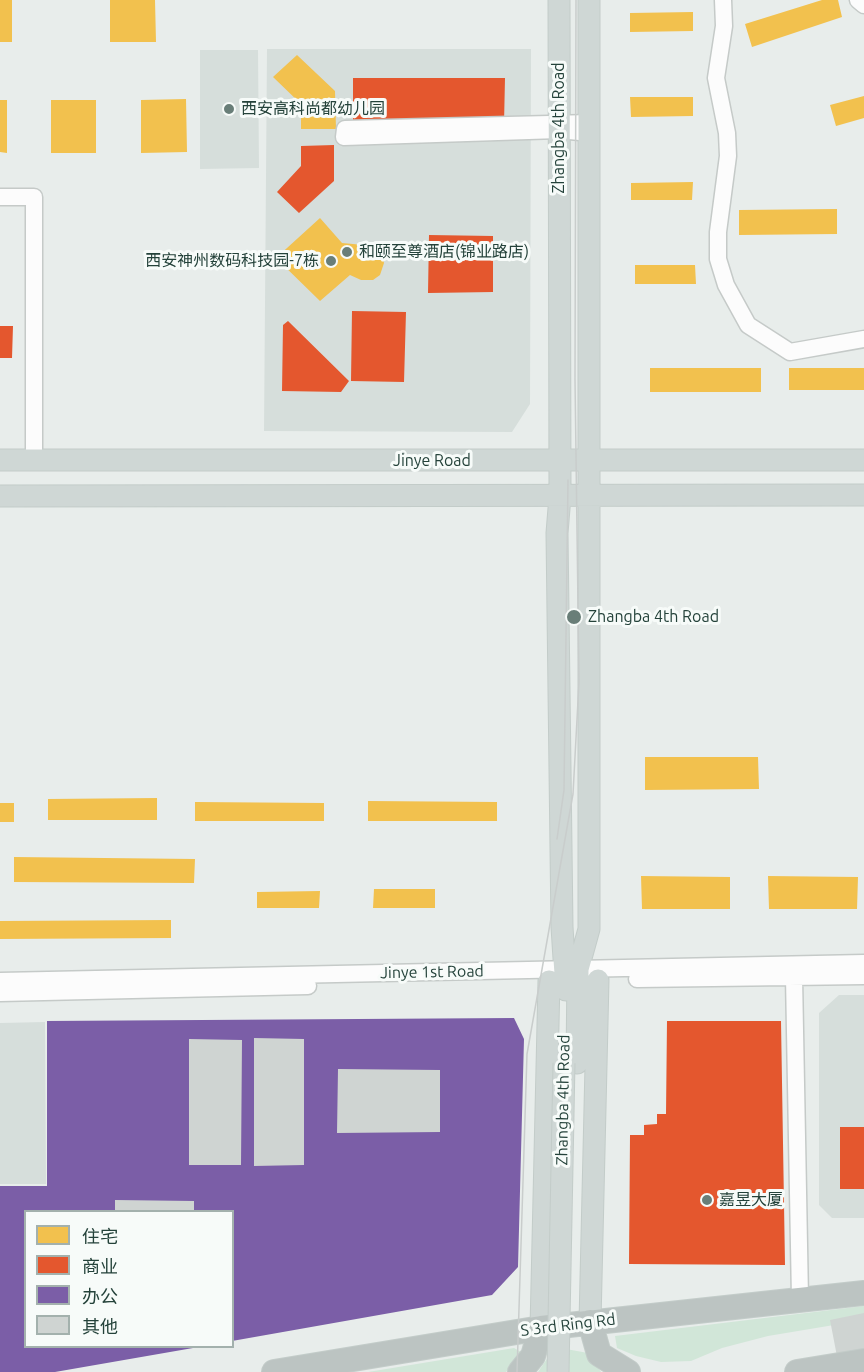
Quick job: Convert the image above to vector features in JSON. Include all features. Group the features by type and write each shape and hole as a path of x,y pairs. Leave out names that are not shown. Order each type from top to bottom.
{"highway":[{"name":"S 3rd Ring Rd","path":"274,1372 541,1328 864,1293"},
{"path":"590,1322 599,1353 628,1372"},
{"path":"520,1372 532,1356 541,1328"},
{"path":"797,1372 864,1360"}],"main road":[{"name":"Zhangba 4th Road","path":"558,0 560,496 556,533 561,903 573,976 558,1372"},
{"name":"Zhangba 4th Road","path":"573,976 589,929 589,0"},
{"name":"Jinye Road","path":"0,460 864,460"},
{"path":"0,496 864,495"},
{"path":"573,976 590,1322"},
{"path":"541,1328 573,976"},
{"name":"Zhangba 4th Road","path":"570,1063 570,1372"}],"street":[{"path":"727,0 716,78 727,133 728,156 718,232 718,259 726,285 748,325 790,352 864,339"},
{"path":"858,0 864,5"},
{"path":"559,127 344,137 345,129 559,127 590,128"},
{"path":"0,197 34,197 34,460"},
{"name":"Jinye 1st Road","path":"0,993 573,976 864,963"},
{"name":"Jinye 1st Road","path":"0,981 864,976"},
{"path":"794,977 801,1299"}],"shaded area":[{"path":"267,49 531,49 530,404 512,432 264,431"},
{"name":"西安高科尚都幼儿园","path":"200,50 258,50 259,168 200,169"},
{"path":"839,995 864,995 864,1218 832,1218 819,1205 819,1013"},
{"path":"45,1022 46,1184 0,1184 0,1023"}],"green space":[{"path":"864,1306 864,1320 768,1336 722,1348 691,1361 661,1362 636,1356 617,1348 615,1336"},
{"path":"555,1347 588,1353 601,1372 538,1372"},
{"path":"514,1348 523,1353 506,1372 368,1372"}],"building: 住宅":[{"path":"0,0 12,0 12,42 0,42"},
{"path":"110,0 155,0 156,42 110,42"},
{"path":"822,0 838,0 842,17 752,47 745,24"},
{"path":"693,12 693,31 630,32 630,13"},
{"path":"297,55 335,91 336,129 301,129 301,104 273,77"},
{"path":"864,96 864,118 836,126 830,105"},
{"path":"630,97 693,97 693,116 631,117"},
{"path":"186,99 187,152 141,153 141,100"},
{"path":"0,100 7,100 7,153 0,152"},
{"path":"51,100 96,100 96,153 51,153"},
{"path":"693,182 692,200 631,200 631,183"},
{"path":"837,209 837,234 739,235 739,210"},
{"name":"西安神州数码科技园-7栋","path":"320,218 342,243 375,246 381,252 384,263 380,275 373,280 361,280 350,275 320,301 276,258"},
{"path":"635,265 695,265 696,284 635,284"},
{"path":"650,368 761,368 761,392 650,392"},
{"path":"789,368 864,368 864,390 789,390"},
{"path":"645,757 758,757 759,789 645,790"},
{"path":"157,798 157,820 48,820 48,799"},
{"path":"368,801 497,802 497,821 368,821"},
{"path":"195,802 324,803 324,821 195,821"},
{"path":"0,803 14,803 14,822 0,822"},
{"path":"14,857 195,859 194,883 14,882"},
{"path":"641,876 730,877 730,909 642,909"},
{"path":"768,876 858,877 857,909 769,909"},
{"path":"374,889 435,889 435,908 373,908"},
{"path":"320,891 319,908 257,908 257,892"},
{"path":"171,920 171,938 0,939 0,921"}],"building: 商业":[{"path":"353,78 505,78 504,124 353,124"},
{"path":"334,145 334,181 299,213 277,192 301,166 301,146"},
{"path":"429,235 493,236 493,292 428,293"},
{"path":"352,311 406,312 404,382 351,381"},
{"path":"288,321 349,381 341,392 282,391 283,325"},
{"path":"0,326 13,326 12,358 0,358"},
{"name":"嘉昱大厦","path":"667,1021 781,1021 785,1265 629,1264 630,1135 644,1135 644,1125 657,1124 657,1114 666,1114"},
{"path":"840,1127 864,1127 864,1189 840,1189"}],"building: 办公":[{"path":"514,1018 524,1039 518,1267 492,1295 234,1341 234,1210 24,1210 24,1348 193,1348 55,1372 0,1372 0,1186 47,1186 47,1021"}],"building: 其他":[{"path":"254,1038 304,1039 304,1165 254,1166"},
{"path":"189,1039 242,1040 241,1165 189,1165"},
{"path":"338,1069 440,1070 440,1132 337,1133"},
{"path":"115,1200 194,1201 194,1210 115,1210"},
{"path":"864,1313 864,1372 840,1372 830,1320"}],"tram line":[{"path":"517,1372 527,1054 573,794 579,682 575,379 576,0"},
{"path":"557,839 564,790 568,480"}],"place":[{"name":"西安高科尚都幼儿园","path":"229,109"},
{"name":"和颐至尊酒店(锦业路店)","path":"347,252"},
{"name":"西安神州数码科技园-7栋","path":"331,261"},
{"name":"Zhangba 4th Road","path":"574,617"},
{"name":"嘉昱大厦","path":"707,1200"}]}
